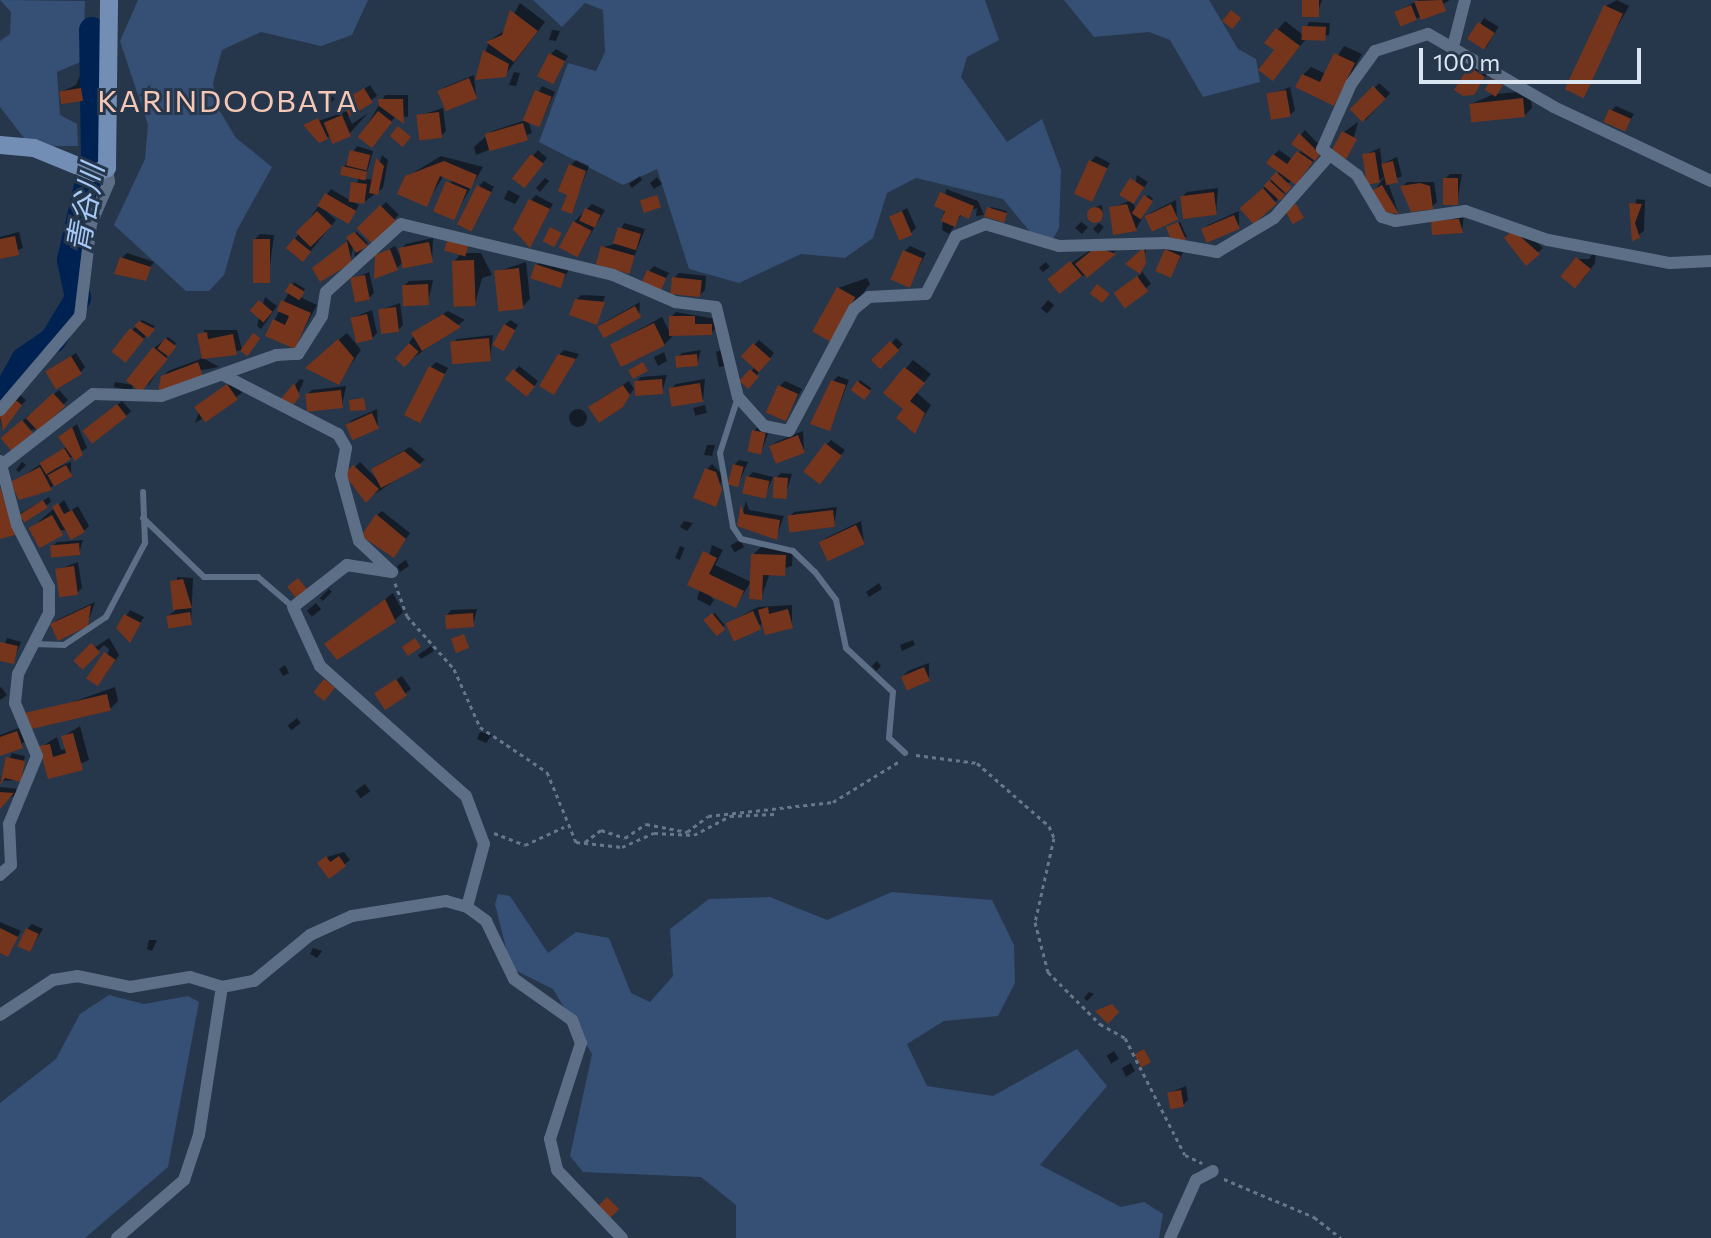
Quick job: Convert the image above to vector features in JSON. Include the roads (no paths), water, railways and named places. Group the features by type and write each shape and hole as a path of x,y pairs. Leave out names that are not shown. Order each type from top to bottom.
{"main road":[{"path":"0,145 34,148 93,170 109,0"}],"street":[{"path":"1454,43 1465,0"},
{"path":"1711,181 1554,107 1454,43 1428,34 1375,51 1342,100 1322,149 1327,158 1357,175 1374,208 1395,221 1465,211 1548,240 1670,263 1711,261"},
{"path":"0,875 11,865 9,824 37,756 15,703 18,674 49,613 49,587 17,525 2,462 93,394 161,396 309,347 326,292 401,224 592,269 675,302 716,307 738,397 764,426 779,432 798,425 817,369 854,309 869,297 926,294 956,236 985,224 1059,246 1166,243 1217,252 1274,218 1327,158"},
{"path":"0,410 80,316 91,224 109,182 93,170"},
{"path":"225,376 338,434 359,541 392,572 347,565 293,607 320,666 409,739 466,796 484,844 467,907"},
{"path":"0,1015 53,980 77,976 130,987 190,977 222,987 254,981 310,935 352,916 446,901 467,907 486,921 514,979 572,1020 581,1043 550,1139 557,1170 622,1238"},
{"path":"117,1238 184,1180 199,1135 222,987"},
{"path":"1170,1238 1196,1180 1213,1171"}],"lane":[{"path":"738,397 720,453 733,527 741,539 793,551 815,572 836,600 846,648 893,692 889,738 905,753"},
{"path":"34,644 64,645 106,617 145,543 143,492"},
{"path":"143,518 204,577 258,577 293,607"}],"waterway":[{"name":"青谷川","path":"0,403 24,360 53,340 78,298 70,260 94,155 92,30"}],"district":[{"name":"KARINDOOBATA","path":"228,100"}]}
